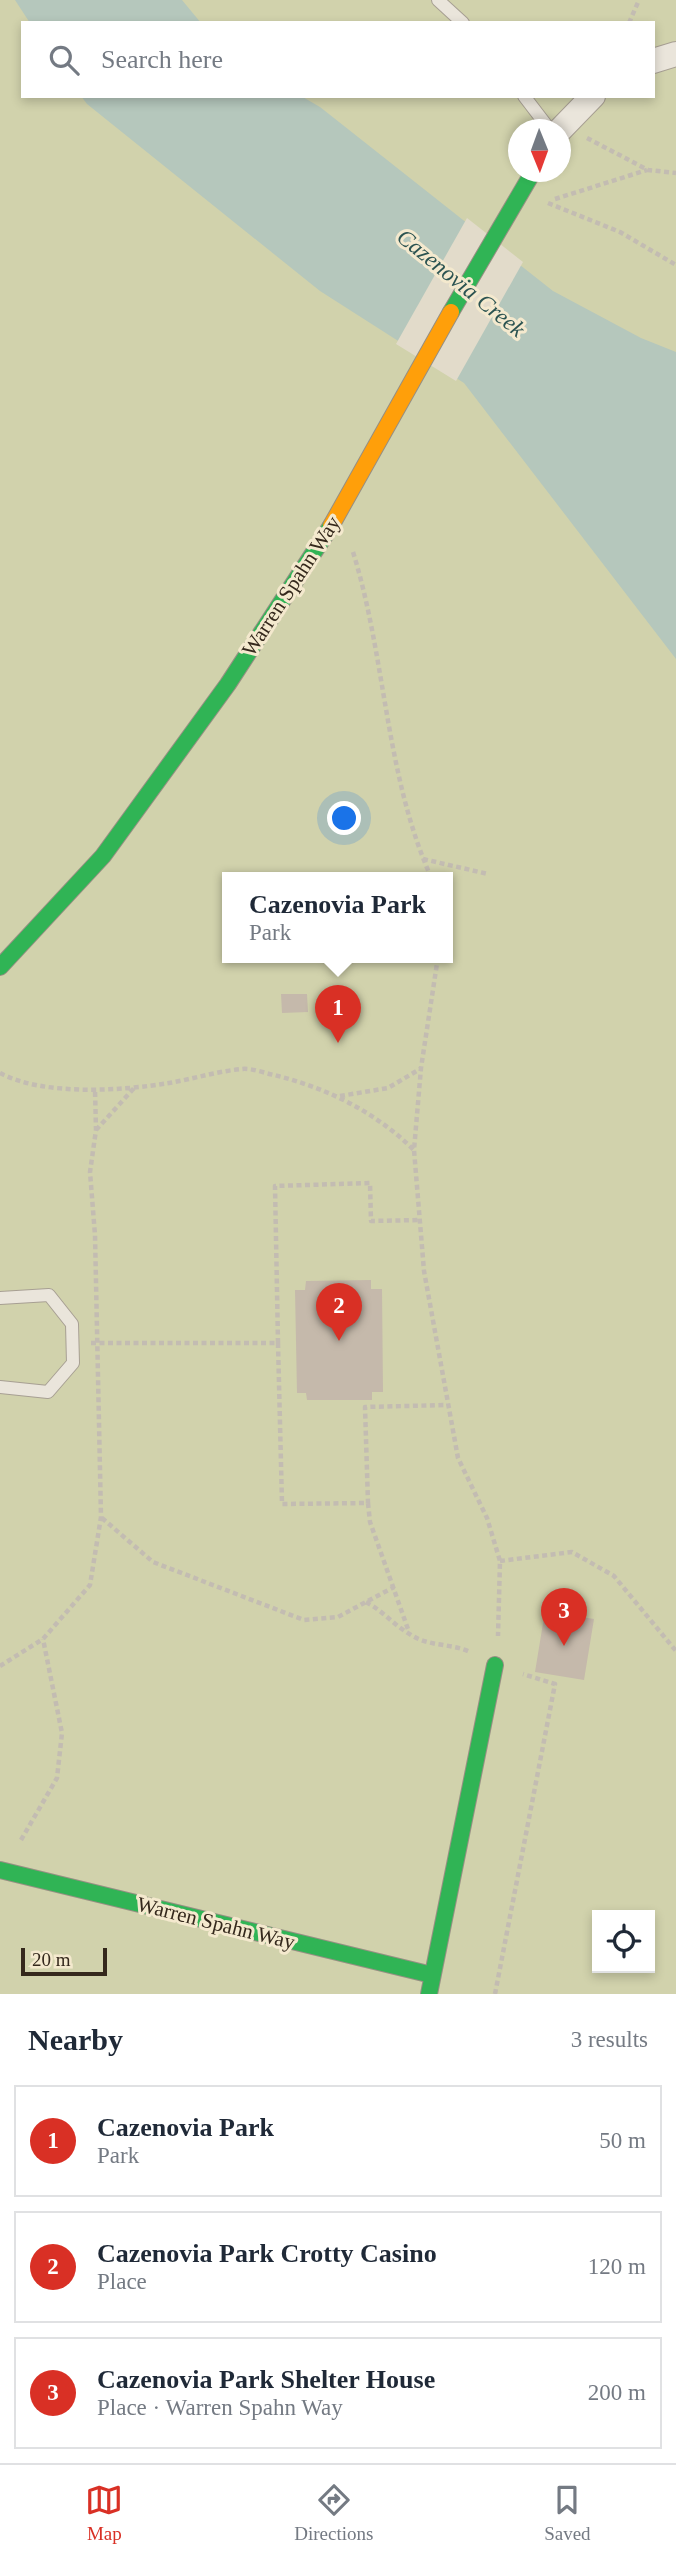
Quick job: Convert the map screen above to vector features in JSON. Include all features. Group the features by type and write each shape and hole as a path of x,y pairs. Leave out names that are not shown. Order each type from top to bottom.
{"street":[{"path":"655,60 676,54"},
{"path":"571,119 591,98"},
{"name":"Warren Spahn Way","path":"0,967 103,856 181,751 329,531 401,397 527,182"},
{"path":"429,1994 495,1665"},
{"name":"Warren Spahn Way","path":"0,1870 432,1975"}],"lane":[{"path":"438,0 461,21"},
{"path":"526,98 542,119"},
{"path":"0,1298 49,1295 72,1324 73,1363 48,1392 0,1387"}],"path":[{"path":"630,21 639,0"},
{"path":"597,145 648,170 676,173"},
{"path":"648,170 546,202 620,232 676,265"},
{"path":"348,543 362,580 388,728 429,872"},
{"path":"423,859 488,874"},
{"path":"437,963 421,1069 414,1150 424,1271 458,1458 487,1518 500,1561 501,1611 495,1665"},
{"path":"0,1073 19,1083 94,1089 137,1086 245,1069 306,1083 338,1096 388,1125 414,1150"},
{"path":"338,1096 388,1088 421,1069"},
{"path":"96,1130 137,1086"},
{"path":"0,1666 43,1639 90,1585 101,1517 95,1235 90,1172 96,1130 94,1089"},
{"path":"368,1503 282,1504 275,1186 370,1183 371,1221 420,1220"},
{"path":"72,1343 278,1343"},
{"path":"410,1635 370,1522 365,1407 447,1405"},
{"path":"101,1517 153,1562 304,1620 338,1617 394,1587"},
{"path":"500,1561 572,1552 614,1576 676,1651"},
{"path":"20,1840 57,1778 62,1733 43,1639"}],"green space":[{"path":"0,0 676,0 676,1994 0,1994"}],"water":[{"path":"15,0 182,0 199,21 29,21"},
{"name":"Cazenovia Creek","path":"82,98 304,98 320,107 553,291 641,338 676,352 676,659 464,383 320,291"}],"pier":[{"path":"467,218 523,262 456,381 396,344"}],"building":[{"path":"281,994 307,994 308,1012 282,1013"},
{"path":"371,1280 371,1289 382,1289 383,1392 372,1392 372,1400 307,1400 306,1393 297,1393 295,1290 305,1290 306,1281"},
{"path":"545,1611 594,1619 584,1680 535,1672"}],"traffic: fast":[{"path":"451,312 527,182"},
{"path":"0,967 103,856 228,684 331,526"},
{"path":"429,1994 495,1665"},
{"path":"0,1870 432,1975"}],"traffic: slow":[{"path":"331,526 451,312"}],"place":[{"name":"Cazenovia Park","path":"338,1043"},
{"name":"Cazenovia Park Crotty Casino","path":"339,1341"},
{"name":"Cazenovia Park Shelter House","path":"564,1646"}]}
